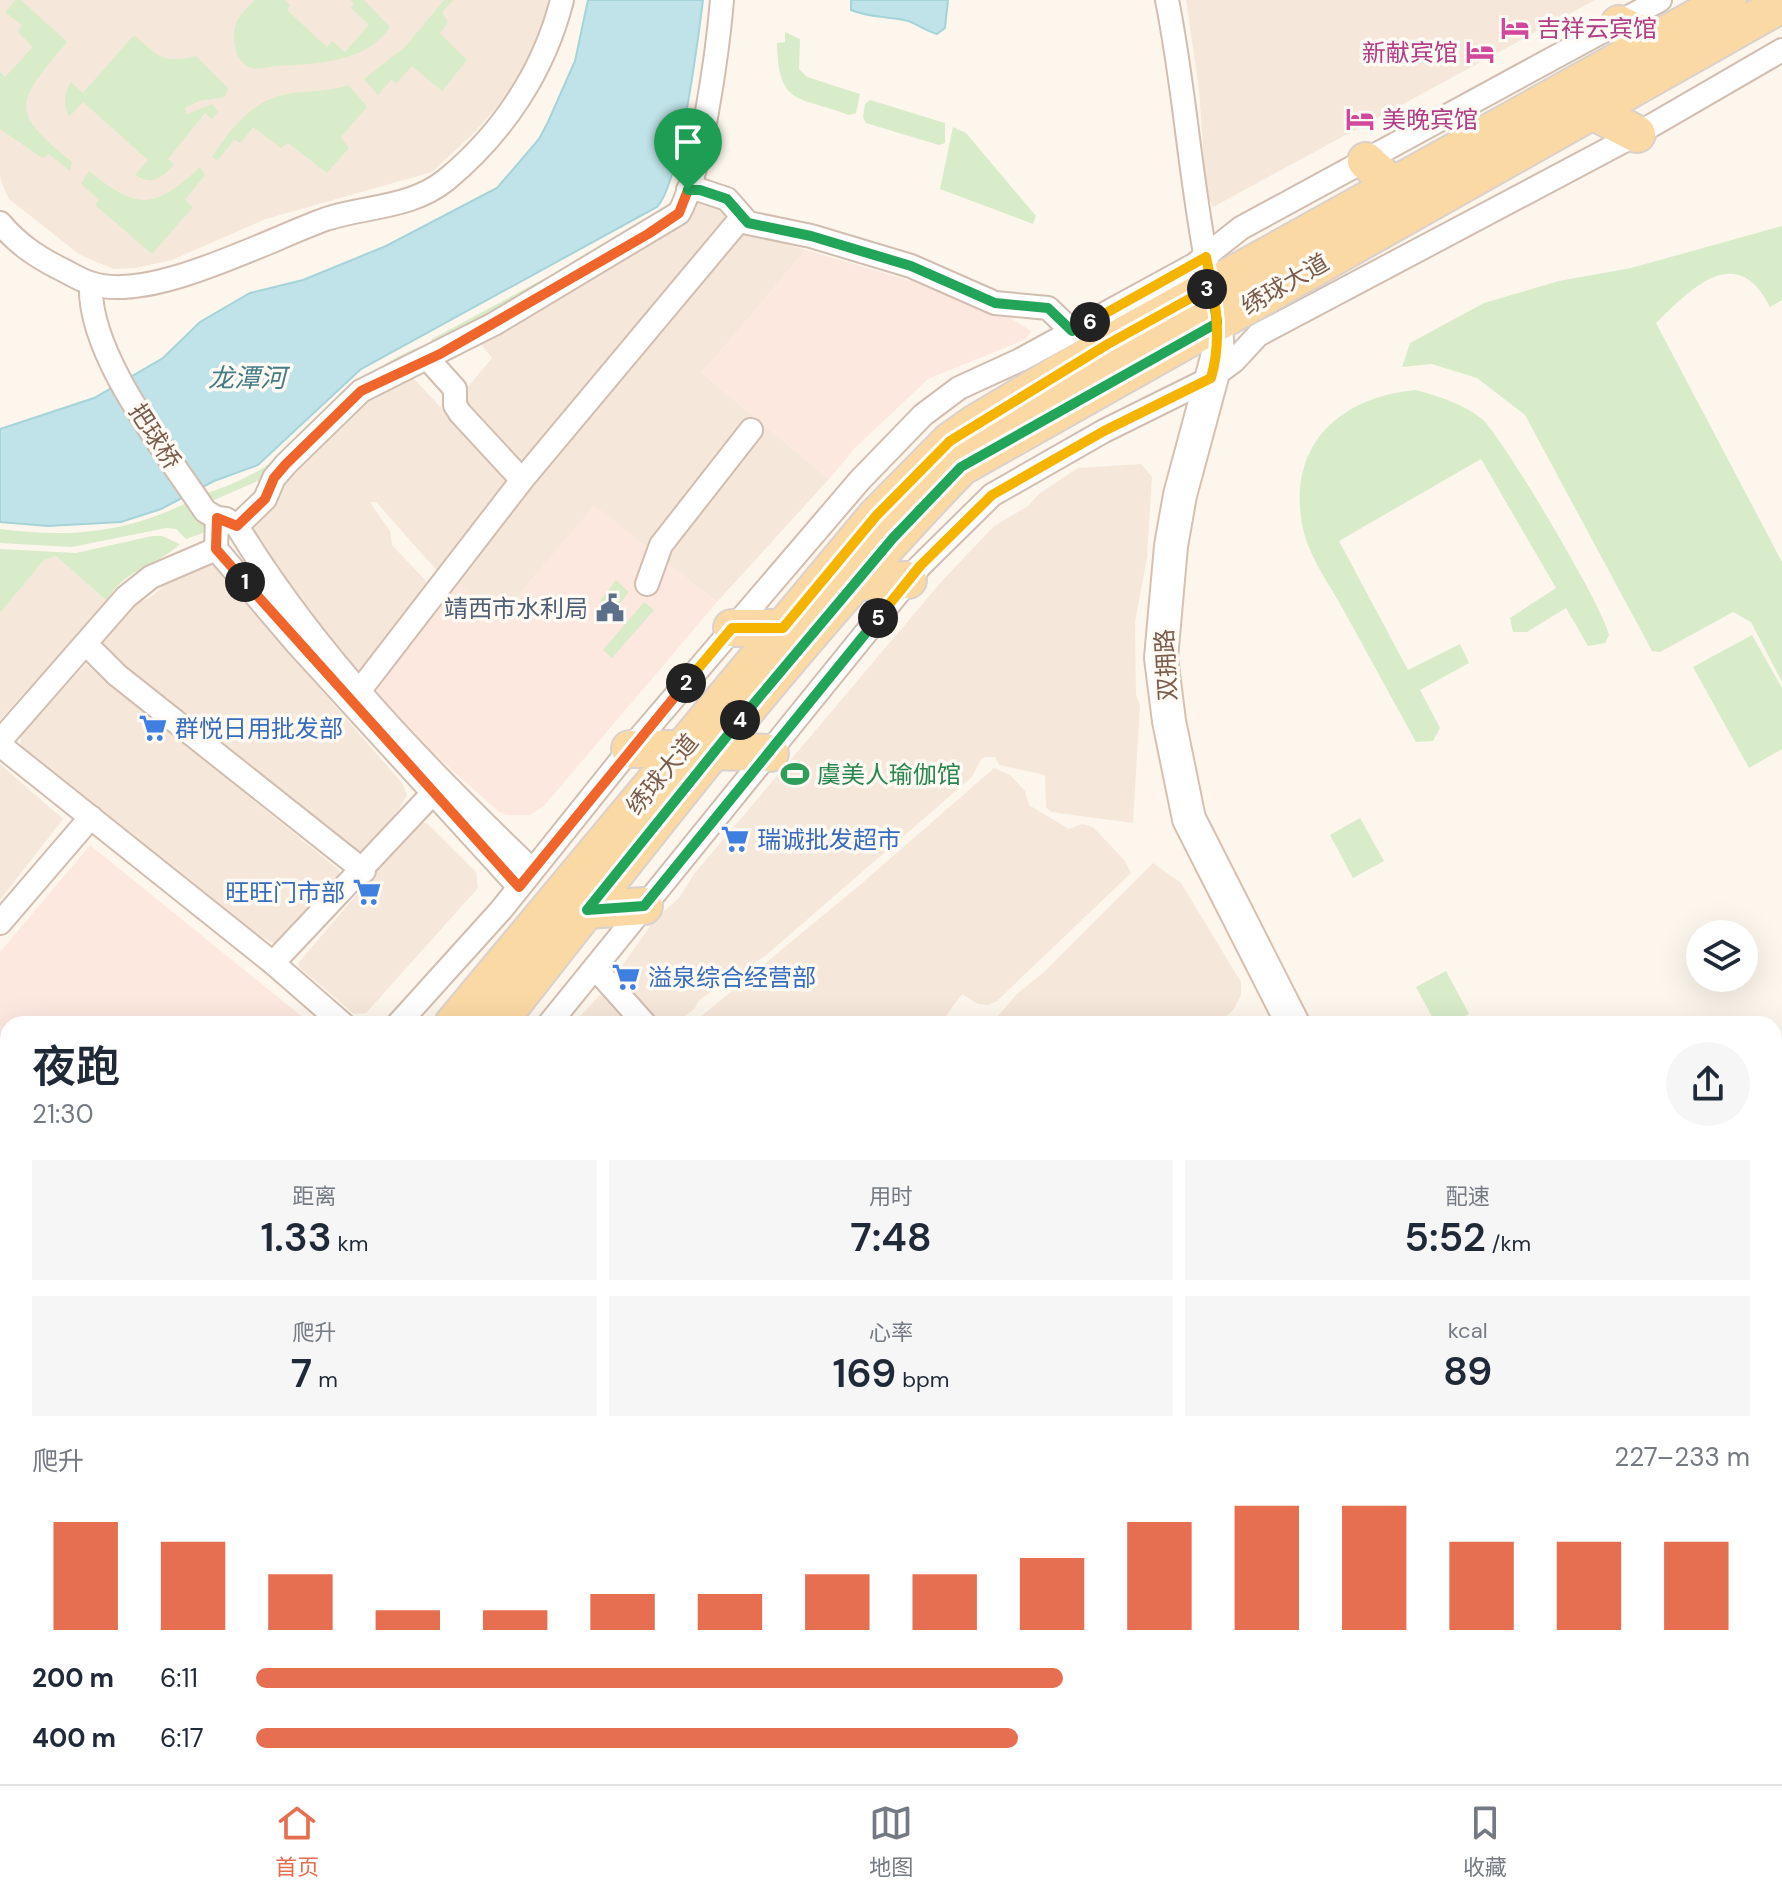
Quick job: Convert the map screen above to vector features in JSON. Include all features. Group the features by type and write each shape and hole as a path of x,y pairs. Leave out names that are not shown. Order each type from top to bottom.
{"main road":[{"name":"绣球大道","path":"503,1016 587,910 783,628 876,516 950,441 1108,344 1209,272 1392,185 1728,0"},
{"name":"绣球大道","path":"460,1016 699,750 961,467 1782,4"},
{"path":"1619,24 1655,41"},
{"path":"1590,110 1637,134"},
{"path":"1366,161 1392,185"},
{"path":"856,582 908,580"},
{"path":"732,628 783,628"},
{"path":"630,749 770,753"},
{"path":"587,910 644,906"}],"street":[{"path":"0,223 29,252 91,284 145,285 176,278 332,217 399,203 443,182 465,163 528,88 553,35 562,0"},
{"path":"334,1016 273,963 0,743 126,597 151,577 216,549 227,522 265,499 274,478 286,464 361,391 428,359 648,234 679,213 688,190 711,82 722,0"},
{"path":"1167,0 1182,75 1197,217 1209,272"},
{"path":"405,1016 526,878 732,628 883,453 923,415 959,388 1072,331 1209,272 1241,228 1660,0"},
{"path":"556,1016 908,580 992,495 1081,443 1211,378 1234,361 1258,335 1637,134 1782,50"},
{"path":"688,190 700,190 727,199 748,223 811,236 911,266 995,303 1048,308 1072,331"},
{"path":"360,690 522,480 741,218"},
{"name":"双拥路","path":"1209,272 1218,354 1180,495 1171,546 1161,658 1169,721 1189,819 1289,1016"},
{"name":"把球桥","path":"91,284 95,311 118,378 205,511 227,522 312,637 526,878"},
{"path":"428,359 455,389 455,405 460,413 522,480"},
{"path":"647,584 661,545 751,430"},
{"path":"216,549 298,645 434,792 526,878"},
{"path":"86,644 117,675 364,871"},
{"path":"273,963 364,871 434,792"},
{"path":"2,918 91,817"},
{"path":"596,969 638,1016"}],"shaded area":[{"path":"0,0 548,0 541,36 522,79 473,134 432,172 266,219 172,260 114,269 80,255 9,199 3,186 0,177"},
{"path":"1186,0 1595,0 1213,207 1206,193 1199,89"},
{"path":"689,198 726,205 728,217 523,470 458,399 492,358 476,338"},
{"path":"751,232 806,250 702,373 829,479 717,602 594,506 499,619 453,580 492,524 742,234"},
{"path":"806,250 915,282 1012,319 1031,331 1026,339 928,379 855,448 829,479 702,373"},
{"path":"412,377 509,479 439,573 376,502 370,502 390,531 392,545 431,586 365,671 359,673 317,635 251,530 252,524 275,483 361,393"},
{"path":"1141,464 1152,477 1147,558 1135,622 1136,694 1140,706 1133,823 1051,812 1046,807 1045,775 999,765 995,757 986,757 981,759 972,777 765,956 699,1000 685,1016 647,1016 617,973 655,919 679,898 694,874 941,582 994,526 1028,506 1040,493 1078,468"},
{"path":"594,505 717,602 544,806 530,815 507,815 499,812 415,737 378,695 377,683 453,580 500,618"},
{"path":"56,556 107,601 0,720 0,613 44,560"},
{"path":"211,563 402,783 407,795 366,850 357,851 308,819 102,649 104,640 132,604 150,598 175,575"},
{"path":"86,664 339,870 340,878 278,946 248,929 21,745 20,736"},
{"path":"0,764 63,819 0,900"},
{"path":"994,768 1010,775 1025,791 1029,805 1037,810 1069,829 1082,824 1093,827 1125,861 1131,873 997,1001 988,1005 978,1004 962,994 946,1016 702,1016 861,884"},
{"path":"418,823 427,823 476,872 478,888 366,1013 354,1014 299,967 299,962"},
{"path":"90,845 301,1016 0,1016 0,952"},
{"path":"1153,863 1181,883 1241,982 1241,995 1227,1016 998,1016 1017,994 1044,972"},
{"path":"600,995 629,1016 580,1016"}],"green space":[{"path":"16,0 21,0 67,42 38,78 26,104 28,116 36,129 72,162 70,171 49,154 42,158 0,129 0,72 5,77 33,47 18,32 22,25 5,12"},
{"path":"255,0 285,0 290,5 287,10 327,47 332,41 345,52 369,25 351,8 354,4 350,0 364,0 390,27 380,39 354,55 307,64 251,68 237,54 234,32 240,16"},
{"path":"444,0 453,0 442,12 448,22 440,33 467,60 442,91 412,66 397,83 391,80 378,95 364,79 405,47"},
{"path":"785,32 800,39 799,69 807,77 860,94 856,113 849,115 794,96 782,78 778,63 777,43 785,42"},
{"path":"134,35 162,57 176,59 196,56 228,88 225,97 199,101 185,108 187,114 213,104 218,112 212,119 205,113 168,159 174,164 161,177 152,180 135,175 148,160 83,102 69,117 65,104 71,82 83,93"},
{"path":"349,85 367,107 341,137 349,148 327,173 288,143 281,148 253,127 241,143 234,140 217,161 212,157 236,124 267,101 293,93"},
{"path":"870,100 945,123 945,143 939,145 866,123 863,117 865,104"},
{"path":"953,127 966,133 1036,216 1033,224 940,189"},
{"path":"200,167 205,175 185,200 193,207 152,254 95,205 99,200 81,184 89,171 120,193 145,200 170,191"},
{"path":"1782,226 1782,300 1770,307 1757,287 1742,276 1728,274 1698,286 1656,323 1782,562 1782,682 1751,622 1733,612 1660,652 1652,651 1525,415 1477,378 1432,364 1402,367 1410,343 1484,303 1559,281 1631,268"},
{"path":"545,278 550,285 429,349 432,339"},
{"path":"419,347 421,351 267,477 205,504 200,496 265,467 358,384 396,357"},
{"path":"1416,390 1467,409 1482,419 1493,432 1572,560 1609,635 1605,643 1588,646 1566,608 1527,632 1513,632 1510,618 1556,588 1481,459 1339,541 1408,670 1460,644 1469,663 1420,690 1440,728 1433,741 1416,742 1312,555 1304,534 1300,496 1303,470 1312,448 1325,430 1343,414 1364,403 1389,394"},
{"path":"191,501 208,526 203,533 186,539 176,529 166,528 72,547 0,543 0,529 52,533 98,530 143,520"},
{"path":"162,536 180,544 122,582 107,601 56,556 44,560 0,613 0,549 76,553"},
{"path":"616,580 629,592 613,612 600,601"},
{"path":"644,602 654,610 612,658 603,650"},
{"path":"1752,635 1782,688 1782,749 1749,768 1693,667"},
{"path":"1360,818 1384,861 1353,878 1330,835"},
{"path":"1446,971 1469,1014 1432,1016 1416,987"}],"water":[{"name":"龙潭河","path":"588,0 703,0 680,142 665,193 657,207 361,369 258,465 214,481 161,509 121,522 48,526 0,522 0,429 94,398 163,358 200,322 250,293 303,280 386,246 497,188 539,139 548,122 575,61"},
{"path":"851,0 948,0 945,28 937,34 908,21 858,13 851,10"}],"place":[{"name":"吉祥云宾馆","path":"1515,28"},
{"name":"新献宾馆","path":"1480,52"},
{"name":"美晚宾馆","path":"1360,119"},
{"name":"靖西市水利局","path":"610,608"},
{"name":"群悦日用批发部","path":"153,728"},
{"name":"虞美人瑜伽馆","path":"795,774"},
{"name":"瑞诚批发超市","path":"735,839"},
{"name":"旺旺门市部","path":"367,892"},
{"name":"溢泉综合经营部","path":"626,977"}],"route":[{"path":"688,190 686,202 679,213 648,234 440,354 398,371 361,391 286,464 269,486 265,499 237,526 226,519 217,518 216,549 298,645 519,887 732,628 783,628 876,516 950,441 1108,344 1212,286 1217,323 961,467 893,538 714,751 587,910 644,906 920,566 984,502 1059,455 1211,378 1218,354 1217,323 1212,286 1206,257 1072,331 1057,313 1048,308 995,303 911,266 811,236 748,223 727,199 700,190 688,190"}]}
